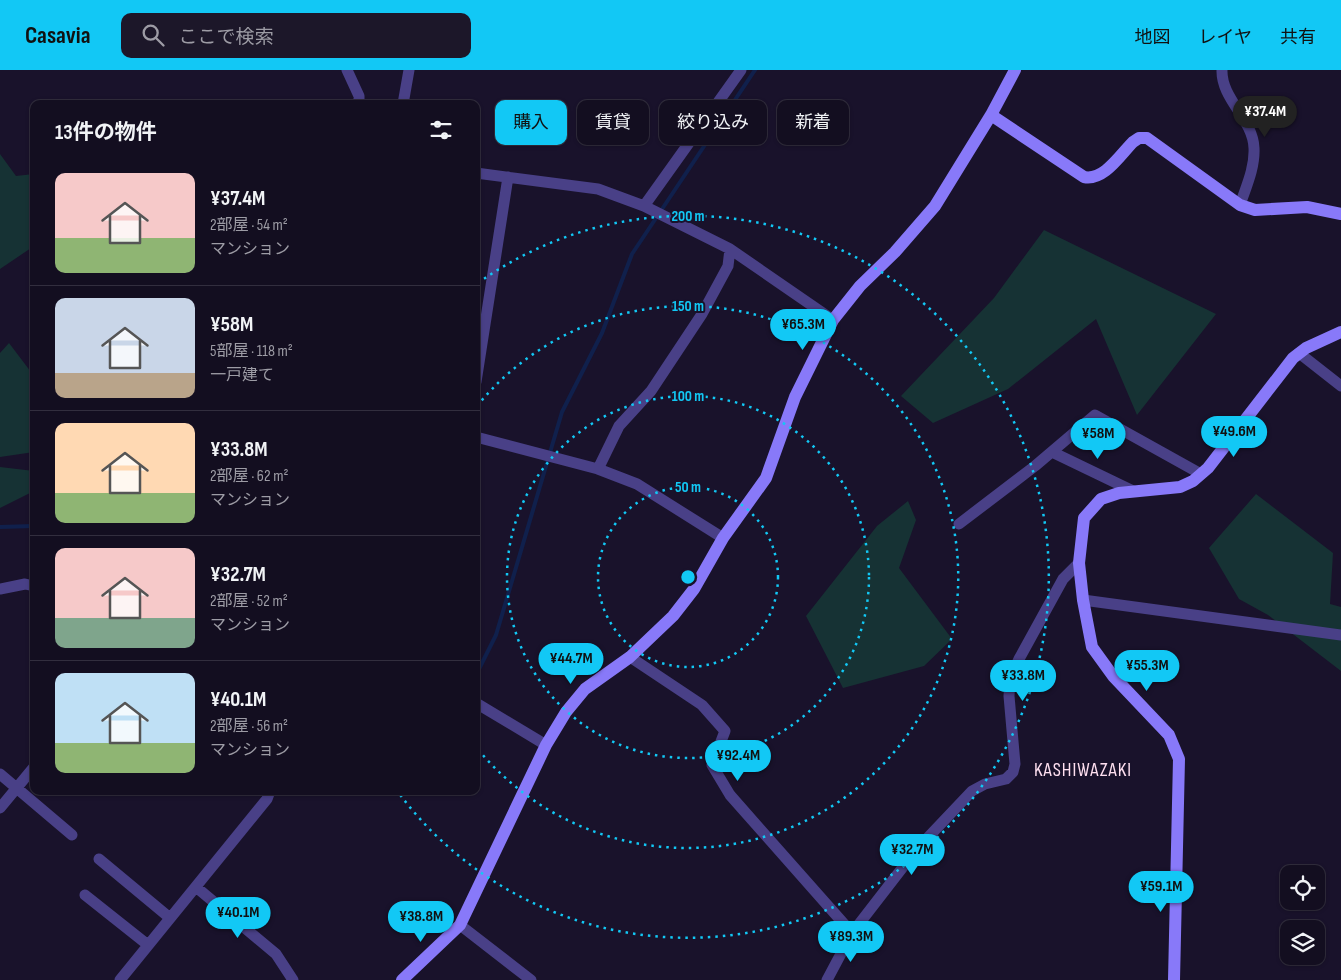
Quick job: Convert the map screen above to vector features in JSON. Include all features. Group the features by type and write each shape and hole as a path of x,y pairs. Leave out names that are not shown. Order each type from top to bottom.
{"street":[{"path":"347,70 359,100"},
{"path":"404,100 409,70"},
{"path":"644,206 741,70"},
{"path":"402,980 460,925 546,745 566,712 585,689 630,657 673,616 694,589 723,538 766,478 794,397 833,320 860,286 895,252 934,206 991,115 1015,70"},
{"path":"1222,70 1222,81 1250,133 1254,148 1250,177 1240,205"},
{"path":"991,115 1084,176 1093,179 1100,175 1133,142 1139,138 1147,138 1240,205 1255,210 1307,207 1341,214"},
{"path":"480,174 598,189 644,206 730,249 833,320"},
{"path":"480,356 508,177"},
{"path":"598,469 619,426 651,391 702,314 728,266 730,249"},
{"path":"1174,980 1178,759 1169,735 1113,676 1092,647 1083,600 1079,563 1084,518 1101,500 1119,493 1180,487 1201,474 1208,468 1293,358 1299,353 1341,332"},
{"path":"1299,353 1341,386"},
{"path":"959,524 1052,452 1095,415 1201,474"},
{"path":"480,438 598,469 637,484 723,538"},
{"path":"1052,452 1133,491"},
{"path":"827,980 852,933 911,856 972,791 1006,779 1013,772 1015,764 1009,696 1010,680 1019,659 1063,579 1079,563"},
{"path":"0,589 25,584 30,585"},
{"path":"1083,600 1341,636"},
{"path":"630,657 702,705 725,731 712,765 730,795 852,933"},
{"path":"480,705 546,745"},
{"path":"0,808 30,772"},
{"path":"0,774 72,835"},
{"path":"120,980 268,795"},
{"path":"99,859 170,918"},
{"path":"196,887 276,954 293,980"},
{"path":"86,895 148,945"},
{"path":"460,925 531,980"}],"green space":[{"path":"0,154 16,176 30,174 30,249 0,269"},
{"path":"1044,230 1216,314 1137,415 1096,319 1008,389 933,423 901,396 994,298"},
{"path":"9,343 30,371 30,453 0,457 0,353"},
{"path":"0,467 30,471 30,493 0,508"},
{"path":"1256,494 1333,553 1330,604 1341,607 1341,671 1268,615 1239,599 1209,548"},
{"path":"908,501 916,520 899,568 952,639 924,666 843,688 806,616 877,526"}],"waterway":[{"path":"480,667 496,635 562,412 602,333 632,254 755,70"},
{"path":"0,527 30,526"}],"district":[{"name":"KASHIWAZAKI","path":"1083,769"}]}
